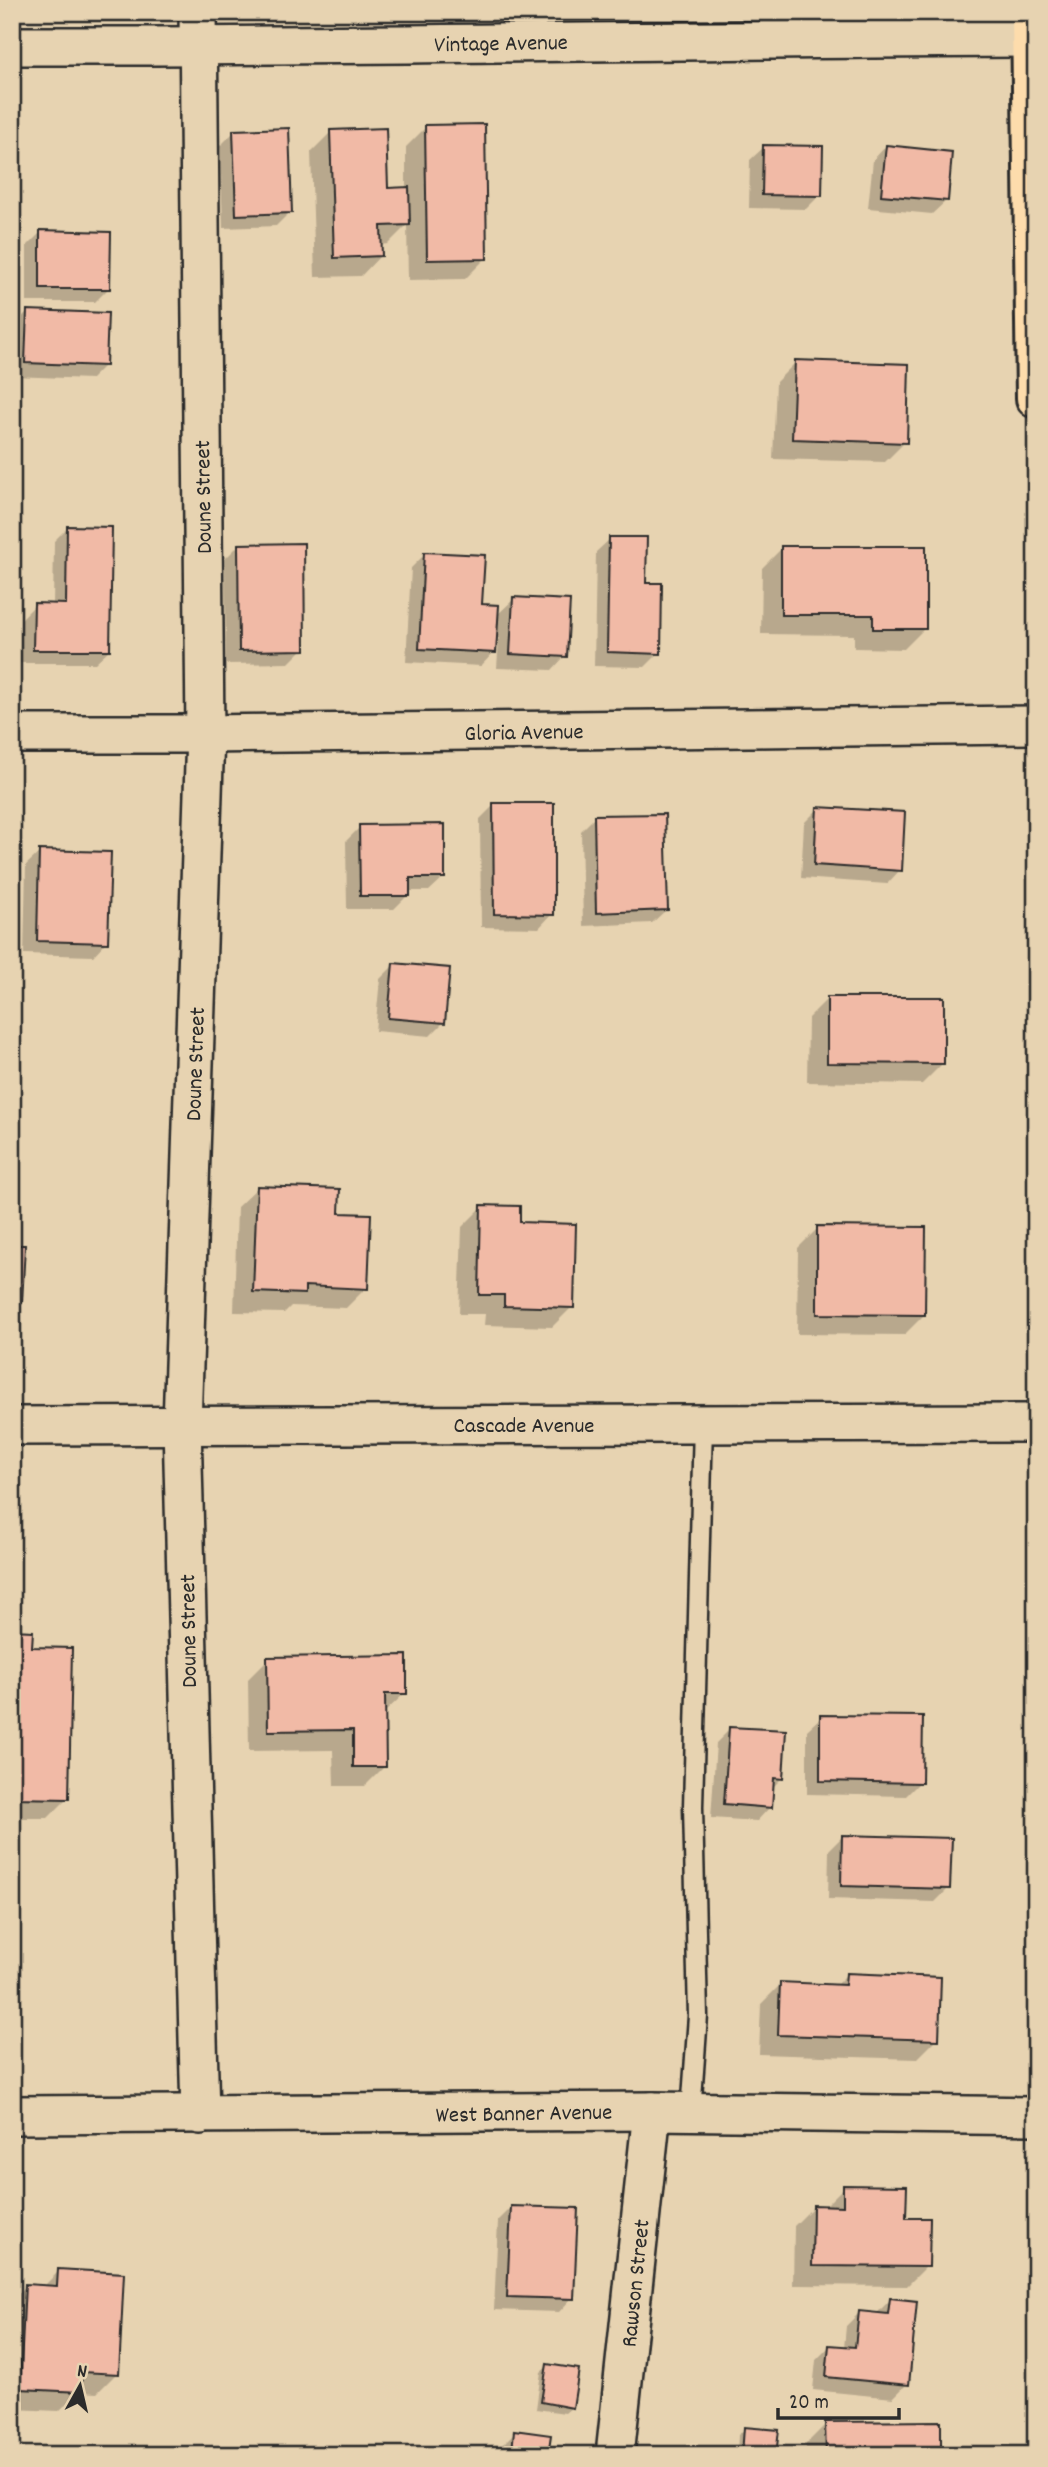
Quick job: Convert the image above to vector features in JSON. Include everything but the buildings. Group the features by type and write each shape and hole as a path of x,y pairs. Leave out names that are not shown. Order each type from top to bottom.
{"main road":[{"path":"1031,25 1036,397"}],"street":[{"name":"Vintage Avenue","path":"12,46 198,29 658,39 1031,25"},
{"name":"Doune Street","path":"198,29 205,734 182,1425 200,2115"},
{"name":"Gloria Avenue","path":"12,734 1036,725"},
{"name":"Cascade Avenue","path":"12,1426 1036,1423"},
{"name":"West Banner Avenue","path":"12,2115 652,2111 1036,2116"},
{"name":"Rawson Street","path":"615,2455 652,2111"}],"lane":[{"path":"691,2112 698,2016 693,1807 703,1424"}]}
